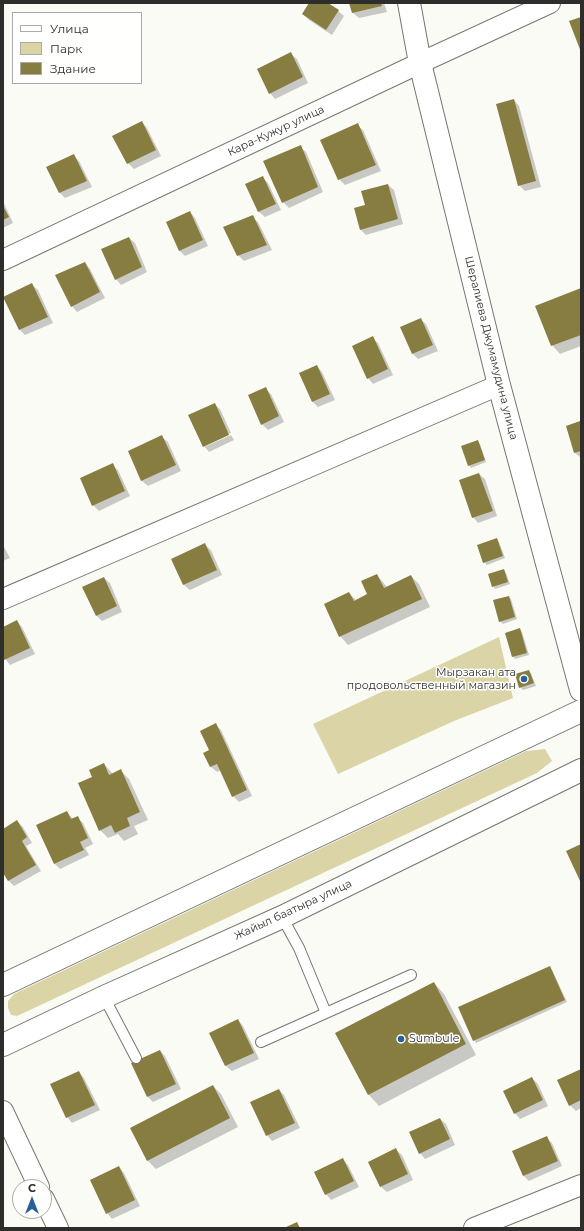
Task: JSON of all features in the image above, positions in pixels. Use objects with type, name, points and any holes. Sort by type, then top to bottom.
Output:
[{"type":"main road","name":"Шералиева Джумамудина улица","points":[[410,3],[420,62],[499,385],[581,690]]},
{"type":"main road","points":[[3,985],[581,711]]},
{"type":"main road","name":"Жайыл баатыра улица","points":[[3,1045],[104,997],[282,917],[581,770]]},
{"type":"street","name":"Кара-Кужур улица","points":[[3,260],[420,62],[550,3]]},
{"type":"street","points":[[3,599],[499,385]]},
{"type":"street","points":[[3,1113],[34,1179]]},
{"type":"street","points":[[474,1228],[581,1185]]},
{"type":"street","points":[[52,1216],[58,1228]]},
{"type":"lane","points":[[282,917],[299,948],[326,1013]]},
{"type":"lane","points":[[260,1042],[411,975]]},
{"type":"lane","points":[[104,997],[136,1058]]},
{"type":"green space","points":[[499,637],[513,698],[454,721],[338,774],[313,724]]},
{"type":"green space","points":[[545,749],[552,761],[537,773],[17,1016],[11,1015],[8,1008],[8,1001],[14,994],[526,751]]},
{"type":"building","points":[[309,3],[328,3],[339,10],[326,30],[302,14]]},
{"type":"building","points":[[349,3],[381,3],[382,6],[352,13]]},
{"type":"building","points":[[581,17],[581,52],[569,21]]},
{"type":"building","points":[[291,52],[303,77],[269,94],[257,69]]},
{"type":"building","points":[[514,99],[536,181],[518,186],[496,104]]},
{"type":"building","points":[[142,121],[156,150],[127,164],[112,136]]},
{"type":"building","points":[[358,123],[376,165],[338,180],[320,140]]},
{"type":"building","points":[[301,145],[318,187],[282,203],[263,161]]},
{"type":"building","points":[[74,154],[87,181],[59,193],[46,167]]},
{"type":"building","points":[[263,176],[276,204],[258,212],[245,184]]},
{"type":"building","points":[[388,184],[398,219],[360,230],[354,208],[365,205],[361,191]]},
{"type":"building","points":[[3,206],[9,217],[3,220]]},
{"type":"building","points":[[190,211],[203,240],[179,251],[166,222]]},
{"type":"building","points":[[253,215],[267,245],[237,256],[223,227]]},
{"type":"building","points":[[129,237],[142,267],[115,280],[101,249]]},
{"type":"building","points":[[85,262],[100,292],[71,307],[55,275]]},
{"type":"building","points":[[32,283],[48,317],[19,330],[3,297]]},
{"type":"building","points":[[581,288],[581,335],[551,346],[535,306]]},
{"type":"building","points":[[421,318],[433,345],[412,354],[400,327]]},
{"type":"building","points":[[373,336],[388,369],[367,379],[352,346]]},
{"type":"building","points":[[317,365],[330,394],[312,402],[299,373]]},
{"type":"building","points":[[266,387],[279,416],[261,425],[248,395]]},
{"type":"building","points":[[215,403],[229,435],[203,447],[188,415]]},
{"type":"building","points":[[580,421],[581,451],[574,453],[566,426]]},
{"type":"building","points":[[162,435],[176,465],[141,481],[128,451]]},
{"type":"building","points":[[478,440],[485,460],[468,466],[461,446]]},
{"type":"building","points":[[113,463],[125,491],[92,506],[80,478]]},
{"type":"building","points":[[479,473],[493,511],[472,518],[459,480]]},
{"type":"building","points":[[497,538],[503,556],[483,563],[477,545]]},
{"type":"building","points":[[205,543],[217,570],[183,585],[171,559]]},
{"type":"building","points":[[504,569],[508,582],[492,587],[488,574]]},
{"type":"building","points":[[377,574],[384,588],[411,575],[422,599],[339,637],[324,604],[349,592],[354,601],[367,594],[361,581]]},
{"type":"building","points":[[104,577],[117,606],[96,616],[82,587]]},
{"type":"building","points":[[509,596],[515,617],[499,622],[493,600]]},
{"type":"building","points":[[17,620],[30,648],[4,660],[3,627]]},
{"type":"building","points":[[520,628],[527,653],[512,657],[505,633]]},
{"type":"building","name":"Мырзакан ата продовольственный магазин","points":[[529,670],[534,683],[519,688],[515,674]]},
{"type":"building","points":[[216,723],[247,790],[232,797],[217,764],[210,767],[203,753],[209,750],[200,731]]},
{"type":"building","points":[[104,763],[109,775],[121,769],[140,812],[127,818],[130,826],[115,833],[111,825],[99,831],[78,783],[92,777],[89,770]]},
{"type":"building","points":[[67,811],[71,819],[78,816],[88,838],[80,842],[84,850],[54,864],[36,825]]},
{"type":"building","points":[[17,820],[27,837],[22,841],[36,865],[8,881],[3,873],[3,829]]},
{"type":"building","points":[[581,844],[581,883],[566,851]]},
{"type":"building","points":[[550,966],[565,1000],[473,1041],[458,1007]]},
{"type":"building","name":"Sumbule","points":[[434,982],[466,1044],[368,1095],[335,1033]]},
{"type":"building","points":[[238,1019],[254,1053],[225,1066],[209,1033]]},
{"type":"building","points":[[160,1050],[176,1084],[147,1097],[131,1063]]},
{"type":"building","points":[[581,1069],[581,1100],[569,1106],[557,1080]]},
{"type":"building","points":[[79,1071],[95,1105],[66,1118],[50,1084]]},
{"type":"building","points":[[532,1077],[543,1100],[514,1114],[503,1091]]},
{"type":"building","points":[[213,1085],[230,1118],[147,1161],[130,1128]]},
{"type":"building","points":[[279,1089],[295,1123],[266,1136],[250,1102]]},
{"type":"building","points":[[440,1118],[450,1139],[419,1154],[409,1132]]},
{"type":"building","points":[[547,1136],[558,1161],[523,1176],[512,1151]]},
{"type":"building","points":[[396,1148],[408,1174],[380,1187],[368,1162]]},
{"type":"building","points":[[343,1158],[354,1181],[325,1195],[314,1172]]},
{"type":"building","points":[[119,1166],[135,1200],[106,1214],[90,1180]]},
{"type":"building","points":[[297,1222],[300,1228],[284,1228]]},
{"type":"place","name":"Мырзакан ата продовольственный магазин","points":[[524,679]]},
{"type":"place","name":"Sumbule","points":[[401,1039]]}]
